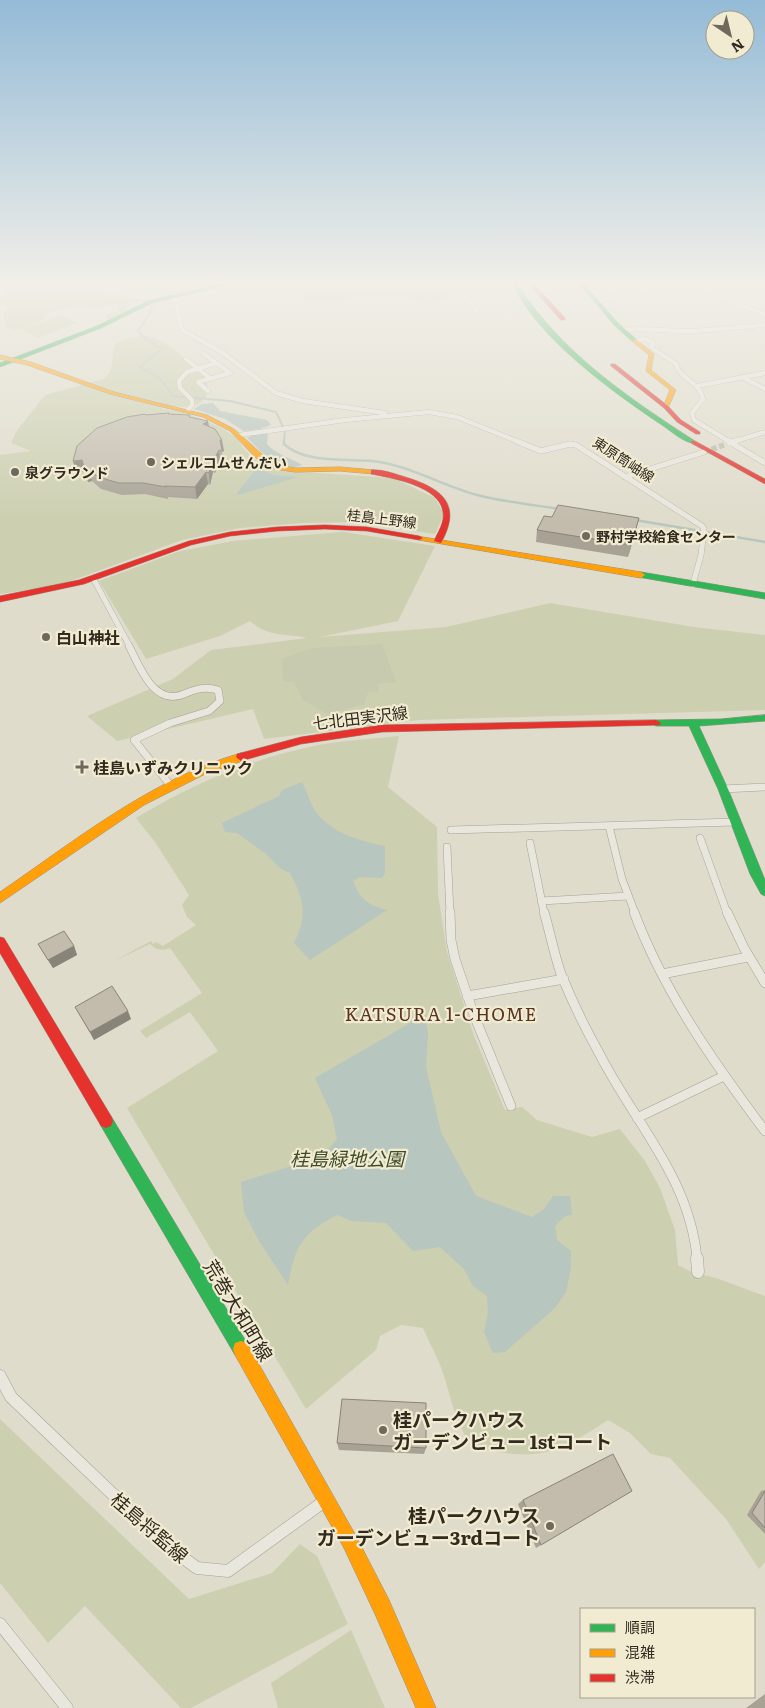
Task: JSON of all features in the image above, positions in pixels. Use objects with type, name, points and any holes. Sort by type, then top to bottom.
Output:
[{"type":"main road","points":[[29,364],[110,393],[191,403],[239,435],[260,459],[277,467],[373,471],[396,477],[430,491],[442,500],[449,513],[438,541]]},
{"type":"main road","points":[[588,364],[632,401],[694,443],[765,482]]},
{"type":"main road","points":[[596,364],[659,413],[765,476]]},
{"type":"main road","points":[[644,364],[642,369],[630,371],[613,365],[680,421],[736,460]]},
{"type":"main road","points":[[650,364],[648,370],[673,390],[666,408]]},
{"type":"main road","name":"桂島上野線","points":[[0,599],[57,589],[190,543],[224,535],[296,529],[348,528],[438,541],[765,596]]},
{"type":"main road","name":"七北田実沢線","points":[[0,898],[140,802],[201,770],[275,745],[364,730],[403,727],[693,722],[765,718]]},
{"type":"main road","points":[[693,722],[723,789],[756,874],[765,891]]},
{"type":"main road","name":"荒巻大和町線","points":[[0,942],[259,1379],[326,1500],[382,1607],[426,1708]]},
{"type":"street","points":[[192,364],[211,379]]},
{"type":"street","points":[[191,403],[181,392],[179,382],[187,372],[213,364]]},
{"type":"street","points":[[208,392],[198,382],[230,373],[217,364]]},
{"type":"street","points":[[237,364],[276,393],[303,401],[392,414]]},
{"type":"street","points":[[676,364],[678,370],[697,386],[702,393],[703,400],[692,413],[692,418],[765,464]]},
{"type":"street","points":[[697,386],[765,373]]},
{"type":"street","points":[[742,377],[765,389]]},
{"type":"street","name":"東原筒岫線","points":[[239,435],[287,427],[424,412],[450,414],[540,451],[570,444],[576,445],[702,526],[704,532],[694,584]]},
{"type":"street","points":[[724,445],[765,432]]},
{"type":"street","points":[[626,477],[704,452]]},
{"type":"street","points":[[93,578],[149,683],[161,694],[170,698],[207,687],[218,690],[220,694],[219,703],[212,710],[172,722],[134,740],[171,786]]},
{"type":"street","points":[[723,789],[765,787]]},
{"type":"street","points":[[451,830],[735,822]]},
{"type":"street","points":[[609,826],[628,896],[662,974],[692,1027],[724,1076],[765,1131]]},
{"type":"street","points":[[700,838],[717,890],[748,957],[765,983]]},
{"type":"street","points":[[530,843],[541,901],[564,979],[599,1054],[672,1173],[684,1200],[695,1236],[698,1272]]},
{"type":"street","points":[[447,847],[451,940],[467,996],[511,1106]]},
{"type":"street","points":[[541,901],[628,896]]},
{"type":"street","points":[[662,974],[748,957]]},
{"type":"street","points":[[467,996],[564,979]]},
{"type":"street","points":[[637,1118],[724,1076]]},
{"type":"street","name":"桂島将監線","points":[[0,1376],[10,1397],[166,1545],[197,1568],[228,1571],[326,1500]]},
{"type":"street","points":[[0,1625],[67,1708]]},
{"type":"green space","points":[[112,364],[191,364],[204,375],[209,391],[205,398],[194,406],[159,408],[189,414],[208,421],[235,437],[255,459],[274,470],[393,478],[435,498],[444,514],[435,534],[357,522],[302,523],[240,528],[182,540],[60,585],[0,594],[0,455],[31,451],[11,443],[16,432],[45,395],[104,379]]},
{"type":"green space","points":[[343,532],[435,546],[398,621],[320,637],[446,627],[550,603],[694,627],[765,635],[765,710],[419,720],[264,739],[253,709],[117,741],[87,716],[173,679],[211,650],[307,638],[271,633],[250,621],[220,636],[146,659],[99,581],[180,551],[233,541]]},
{"type":"green space","points":[[382,644],[396,682],[377,684],[379,691],[368,692],[364,704],[327,714],[303,700],[294,682],[283,681],[282,659],[312,648]]},
{"type":"green space","name":"桂島緑地公園","points":[[399,736],[388,787],[437,827],[438,894],[447,952],[474,1036],[505,1110],[522,1107],[537,1120],[592,1137],[620,1129],[645,1161],[660,1188],[675,1230],[678,1265],[692,1272],[719,1279],[765,1296],[765,1562],[759,1569],[726,1519],[670,1458],[651,1454],[630,1433],[608,1420],[580,1438],[544,1453],[516,1454],[498,1452],[473,1444],[467,1438],[459,1423],[442,1370],[423,1328],[401,1325],[380,1336],[376,1350],[306,1409],[127,1108],[218,1051],[190,1012],[146,1038],[140,1031],[202,993],[170,948],[154,948],[150,944],[114,961],[151,941],[153,944],[156,942],[163,946],[196,925],[187,917],[182,905],[189,895],[155,842],[136,818],[179,794],[248,764],[295,750],[329,743]]},
{"type":"green space","points":[[0,1419],[189,1599],[272,1573],[300,1544],[317,1556],[348,1624],[191,1708],[181,1708],[85,1606],[48,1643],[0,1583]]},
{"type":"green space","points":[[351,1630],[385,1708],[278,1708],[271,1683]]},
{"type":"shaded area","points":[[213,403],[220,411],[267,420],[271,425],[260,429],[244,431],[225,419],[194,409],[202,404]]},
{"type":"shaded area","points":[[261,433],[268,434],[267,444],[270,447],[302,465],[286,467],[264,455],[247,437]]},
{"type":"shaded area","points":[[253,467],[274,475],[298,477],[238,495],[237,493],[253,473]]},
{"type":"shaded area","points":[[302,782],[313,807],[326,823],[354,838],[385,846],[385,873],[382,878],[360,877],[353,881],[358,892],[370,904],[387,910],[310,960],[294,943],[303,916],[301,899],[290,873],[281,869],[266,854],[237,833],[225,832],[222,823],[279,796],[282,790]]},
{"type":"shaded area","points":[[424,1015],[428,1033],[426,1067],[441,1132],[476,1196],[532,1217],[544,1209],[553,1196],[570,1196],[572,1214],[564,1217],[555,1226],[557,1240],[571,1251],[571,1268],[566,1292],[555,1308],[505,1352],[493,1353],[484,1332],[488,1312],[487,1296],[473,1286],[464,1269],[440,1247],[413,1251],[386,1223],[352,1221],[337,1215],[315,1228],[302,1242],[294,1260],[288,1285],[259,1241],[244,1212],[241,1182],[323,1156],[337,1139],[332,1115],[315,1078]]},
{"type":"building","name":"シェルコムせんだい","points":[[169,413],[190,415],[189,417],[208,421],[203,424],[215,429],[222,440],[220,440],[222,451],[219,450],[212,461],[209,473],[206,472],[195,487],[166,487],[143,483],[119,483],[98,477],[89,469],[85,470],[82,460],[73,461],[77,446],[97,428],[127,417]]},
{"type":"building","points":[[558,505],[639,518],[631,545],[537,530],[544,516],[552,517]]},
{"type":"building","points":[[64,931],[74,946],[48,960],[38,944]]},
{"type":"building","points":[[112,986],[128,1011],[90,1032],[75,1007]]},
{"type":"building","name":"桂パークハウス ガーデンビュー 1stコート","points":[[342,1399],[426,1403],[426,1448],[337,1443]]},
{"type":"building","name":"桂パークハウス ガーデンビュー3rdコート","points":[[613,1454],[632,1491],[541,1545],[523,1500]]},
{"type":"building","points":[[765,1491],[765,1528],[752,1513]]},
{"type":"waterway","points":[[144,364],[140,367],[161,379],[173,396],[230,401],[276,412],[285,431],[284,442]]},
{"type":"waterway","points":[[284,442],[292,450],[314,457],[386,463],[481,496],[560,509]]},
{"type":"waterway","points":[[635,520],[765,542]]},
{"type":"tunnel","points":[[704,452],[724,445]]},
{"type":"traffic: fast","points":[[585,364],[645,411],[693,442]]},
{"type":"traffic: fast","points":[[641,575],[765,596]]},
{"type":"traffic: fast","points":[[656,723],[721,722],[765,718]]},
{"type":"traffic: fast","points":[[693,723],[723,789],[756,874],[765,891]]},
{"type":"traffic: fast","points":[[106,1121],[241,1349]]},
{"type":"traffic: slow","points":[[31,364],[112,393],[205,416],[232,430],[261,458],[277,467],[295,470],[340,469],[374,472]]},
{"type":"traffic: slow","points":[[650,364],[648,370],[673,390],[666,407]]},
{"type":"traffic: slow","points":[[419,538],[641,575]]},
{"type":"traffic: slow","points":[[0,898],[140,802],[201,771],[241,757]]},
{"type":"traffic: slow","points":[[241,1349],[350,1542],[382,1607],[426,1708]]},
{"type":"traffic: jam","points":[[613,365],[666,407],[679,421],[698,433]]},
{"type":"traffic: jam","points":[[693,442],[765,482]]},
{"type":"traffic: jam","points":[[374,472],[405,479],[437,495],[444,503],[447,511],[447,519],[438,541]]},
{"type":"traffic: jam","points":[[0,599],[81,582],[189,543],[230,534],[277,529],[325,527],[367,529],[419,538]]},
{"type":"traffic: jam","points":[[241,757],[281,745],[321,737],[403,727],[656,723]]},
{"type":"traffic: jam","points":[[0,942],[106,1121]]},
{"type":"place","name":"シェルコムせんだい","points":[[151,462]]},
{"type":"place","name":"泉グラウンド","points":[[15,472]]},
{"type":"place","name":"野村学校給食センター","points":[[586,536]]},
{"type":"place","name":"白山神社","points":[[46,637]]},
{"type":"place","name":"桂島いずみクリニック","points":[[82,767]]},
{"type":"place","name":"桂パークハウス ガーデンビュー 1stコート","points":[[383,1430]]},
{"type":"place","name":"桂パークハウス ガーデンビュー3rdコート","points":[[550,1526]]},
{"type":"district","name":"KATSURA 1-CHOME","points":[[441,1013]]}]
